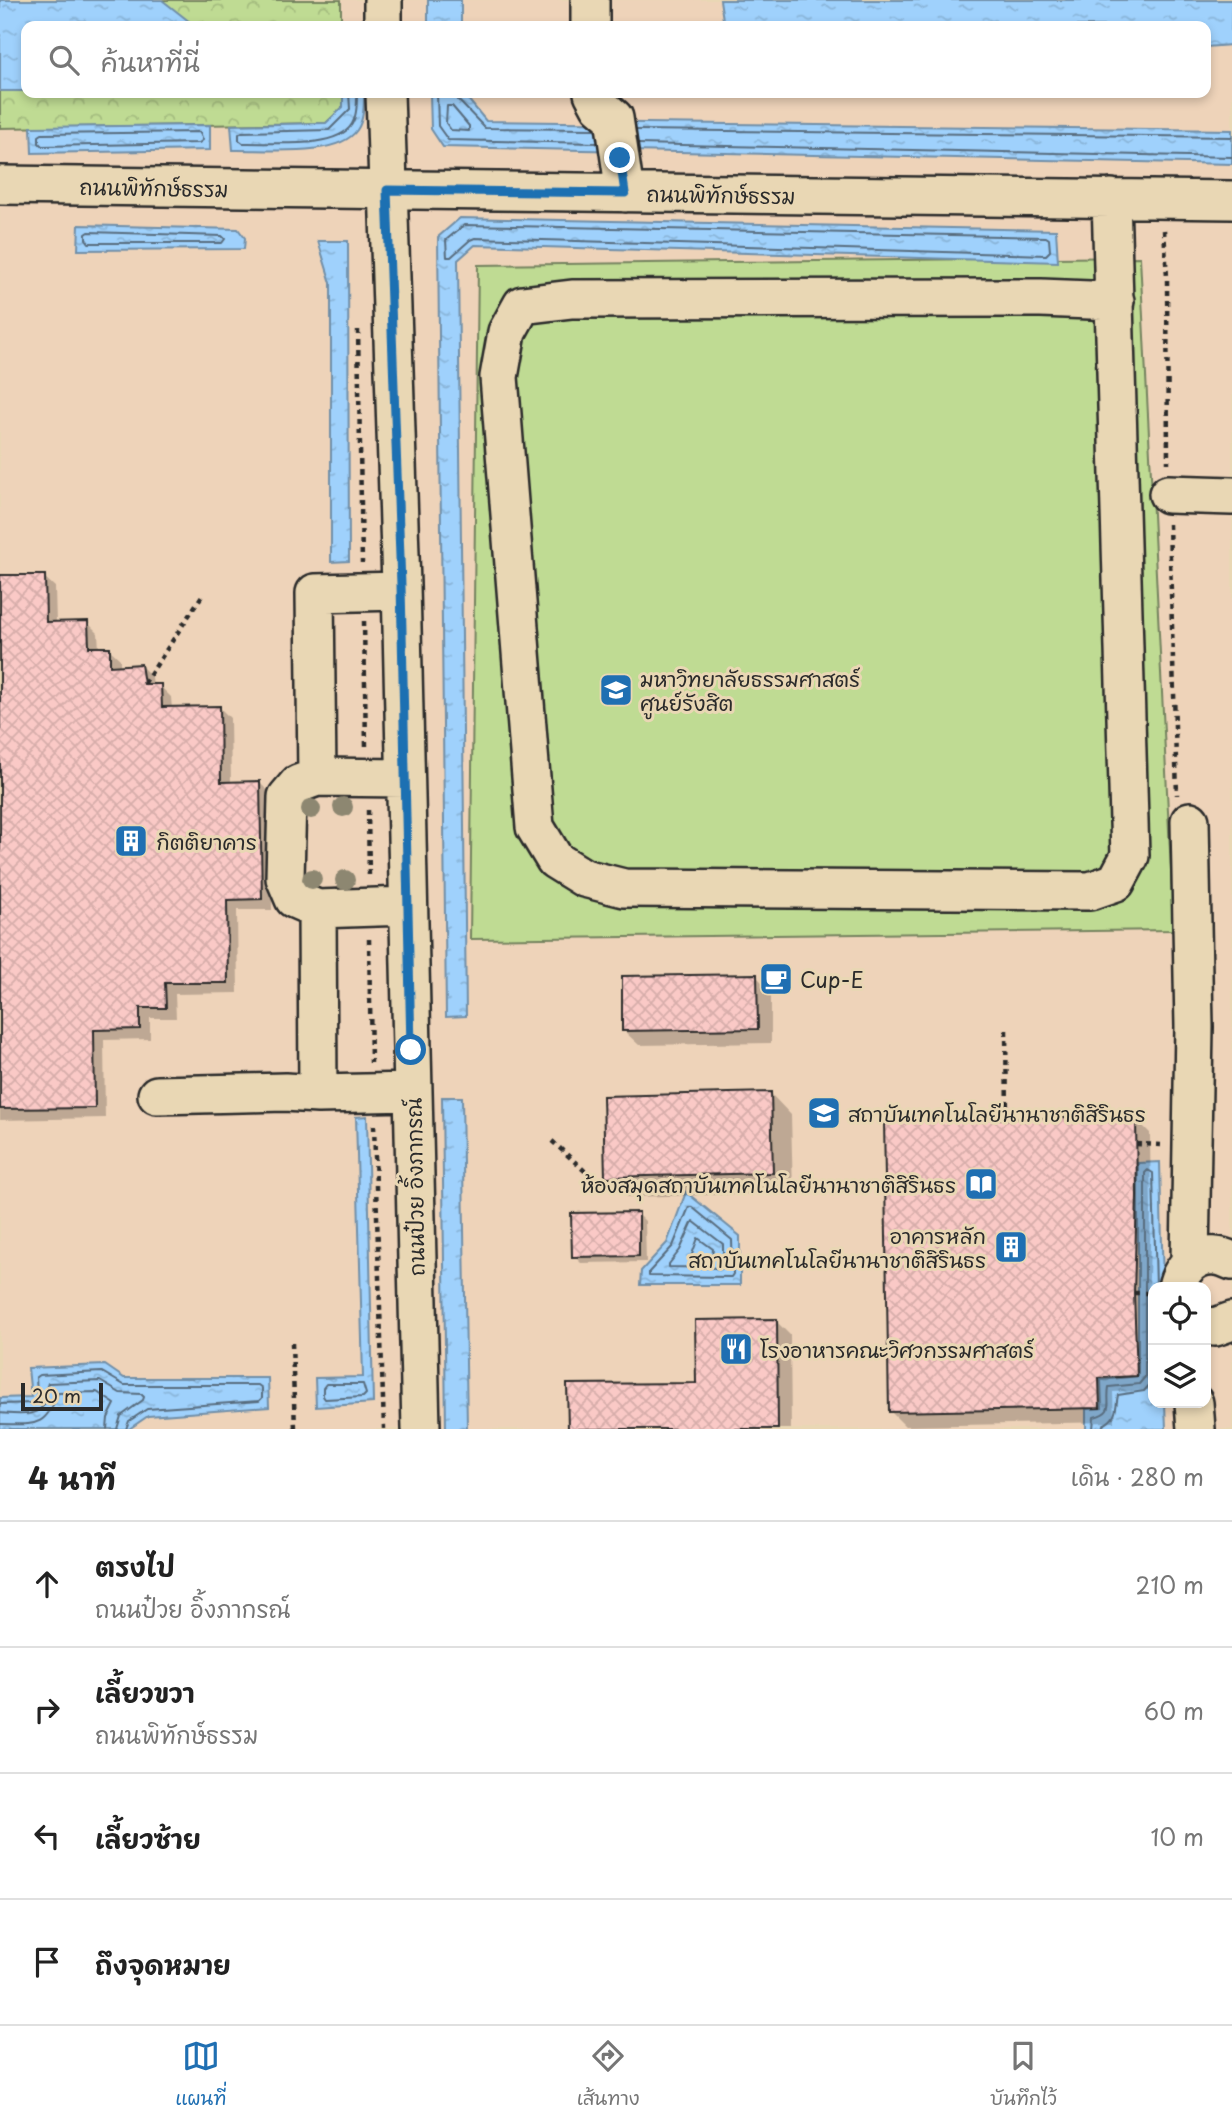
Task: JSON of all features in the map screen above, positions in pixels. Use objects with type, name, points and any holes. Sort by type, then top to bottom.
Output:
[{"type":"street","points":[[383,0],[383,21]]},
{"type":"street","points":[[590,0],[590,21]]},
{"type":"street","name":"ถนนป๋วย อิ้งภากรณ์","points":[[385,98],[401,592],[421,1429]]},
{"type":"street","points":[[604,106],[620,158],[625,193]]},
{"type":"street","name":"ถนนพิทักษ์ธรรม","points":[[0,185],[1232,200]]},
{"type":"street","points":[[1111,198],[1115,301],[1130,856],[1116,882],[1090,891],[624,888],[584,878],[555,860],[535,827],[499,377],[507,332],[522,305],[572,299],[1041,298],[1115,301]]},
{"type":"street","points":[[1168,494],[1232,496]]},
{"type":"street","points":[[317,777],[315,593],[401,592]]},
{"type":"street","points":[[405,778],[317,777],[298,784],[287,797],[285,878],[294,899],[317,909],[407,906]]},
{"type":"street","points":[[1183,1274],[1194,1027],[1190,821]]},
{"type":"street","points":[[317,909],[318,1094]]},
{"type":"street","points":[[157,1095],[412,1092]]},
{"type":"street","points":[[1183,1274],[1205,1255],[1221,1255],[1232,1261]]},
{"type":"street","points":[[1211,1327],[1232,1321]]},
{"type":"street","points":[[1194,1408],[1196,1429]]},
{"type":"path","points":[[358,328],[373,1093],[384,1429]]},
{"type":"path","points":[[144,684],[203,594]]},
{"type":"path","points":[[1006,1030],[1007,1118]]},
{"type":"path","points":[[552,1141],[600,1185],[690,1184]]},
{"type":"path","points":[[292,1343],[295,1429]]},
{"type":"shaded area","name":"มหาวิทยาลัยธรรมศาสตร์ ศูนย์รังสิต","points":[[0,0],[1232,0],[1232,1429],[0,1429]]},
{"type":"green space","points":[[0,0],[341,0],[341,21],[21,21],[21,98],[343,98],[343,107],[326,123],[0,128]]},
{"type":"green space","points":[[1140,257],[1174,930],[470,939],[478,265]]},
{"type":"water","points":[[0,0],[162,0],[189,21],[21,21],[21,91],[0,91]]},
{"type":"water","points":[[428,0],[461,0],[461,21],[428,21]]},
{"type":"water","points":[[720,0],[1232,0],[1231,45],[1211,47],[1211,21],[723,21]]},
{"type":"water","points":[[343,98],[364,98],[361,122],[357,130],[334,145],[281,151],[233,150],[231,125],[326,123],[343,107]]},
{"type":"water","points":[[430,98],[467,98],[486,121],[1232,130],[1232,164],[443,147],[431,129]]},
{"type":"water","points":[[210,125],[210,150],[32,153],[31,127]]},
{"type":"water","points":[[460,218],[1056,230],[1058,262],[475,245],[458,260],[466,1016],[446,1017],[438,237]]},
{"type":"water","points":[[79,225],[238,229],[245,238],[244,249],[78,250]]},
{"type":"water","points":[[318,241],[348,241],[349,561],[331,562],[331,283]]},
{"type":"water","points":[[442,1097],[462,1097],[467,1429],[446,1429]]},
{"type":"water","points":[[367,1116],[373,1403],[316,1407],[315,1378],[363,1377],[356,1117]]},
{"type":"water","points":[[1160,1162],[1163,1282],[1148,1282],[1148,1408],[1165,1408],[1166,1429],[1086,1429],[1086,1409],[1102,1408],[1101,1380],[1138,1376],[1138,1163]]},
{"type":"water","points":[[686,1192],[740,1236],[740,1285],[640,1285],[641,1271],[667,1243]]},
{"type":"water","points":[[105,1365],[124,1378],[268,1378],[269,1407],[148,1416],[129,1429],[0,1429],[0,1398],[31,1397],[28,1368]]},
{"type":"building","name":"กิตติยาคาร","points":[[0,575],[45,575],[46,622],[88,621],[89,647],[110,647],[110,666],[141,664],[144,684],[161,684],[162,707],[220,706],[221,782],[260,781],[262,899],[227,900],[228,983],[165,983],[166,1008],[140,1008],[140,1029],[94,1030],[95,1108],[0,1109]]},
{"type":"building","points":[[757,974],[758,1029],[622,1031],[622,976]]},
{"type":"building","points":[[771,1092],[773,1173],[605,1177],[603,1096]]},
{"type":"building","name":"อาคารหลัก สถาบันเทคโนโลยีนานาชาติสิรินธร","points":[[1136,1117],[1134,1293],[1137,1376],[1099,1378],[1100,1408],[889,1412],[884,1120]]},
{"type":"building","points":[[639,1212],[639,1256],[572,1257],[571,1213]]},
{"type":"building","name":"โรงอาหารคณะวิศวกรรมศาสตร์","points":[[777,1319],[778,1429],[568,1429],[567,1384],[696,1383],[695,1320]]},
{"type":"place","name":"มหาวิทยาลัยธรรมศาสตร์ ศูนย์รังสิต","points":[[616,690]]},
{"type":"place","name":"กิตติยาคาร","points":[[131,841]]},
{"type":"place","name":"Cup-E","points":[[776,979]]},
{"type":"place","name":"สถาบันเทคโนโลยีนานาชาติสิรินธร","points":[[824,1113]]},
{"type":"place","name":"ห้องสมุดสถาบันเทคโนโลยีนานาชาติสิรินธร","points":[[981,1184]]},
{"type":"place","name":"อาคารหลัก สถาบันเทคโนโลยีนานาชาติสิรินธร","points":[[1011,1247]]},
{"type":"place","name":"โรงอาหารคณะวิศวกรรมศาสตร์","points":[[736,1349]]},
{"type":"route","points":[[411,1050],[401,585],[387,190],[625,193],[620,158]]}]
